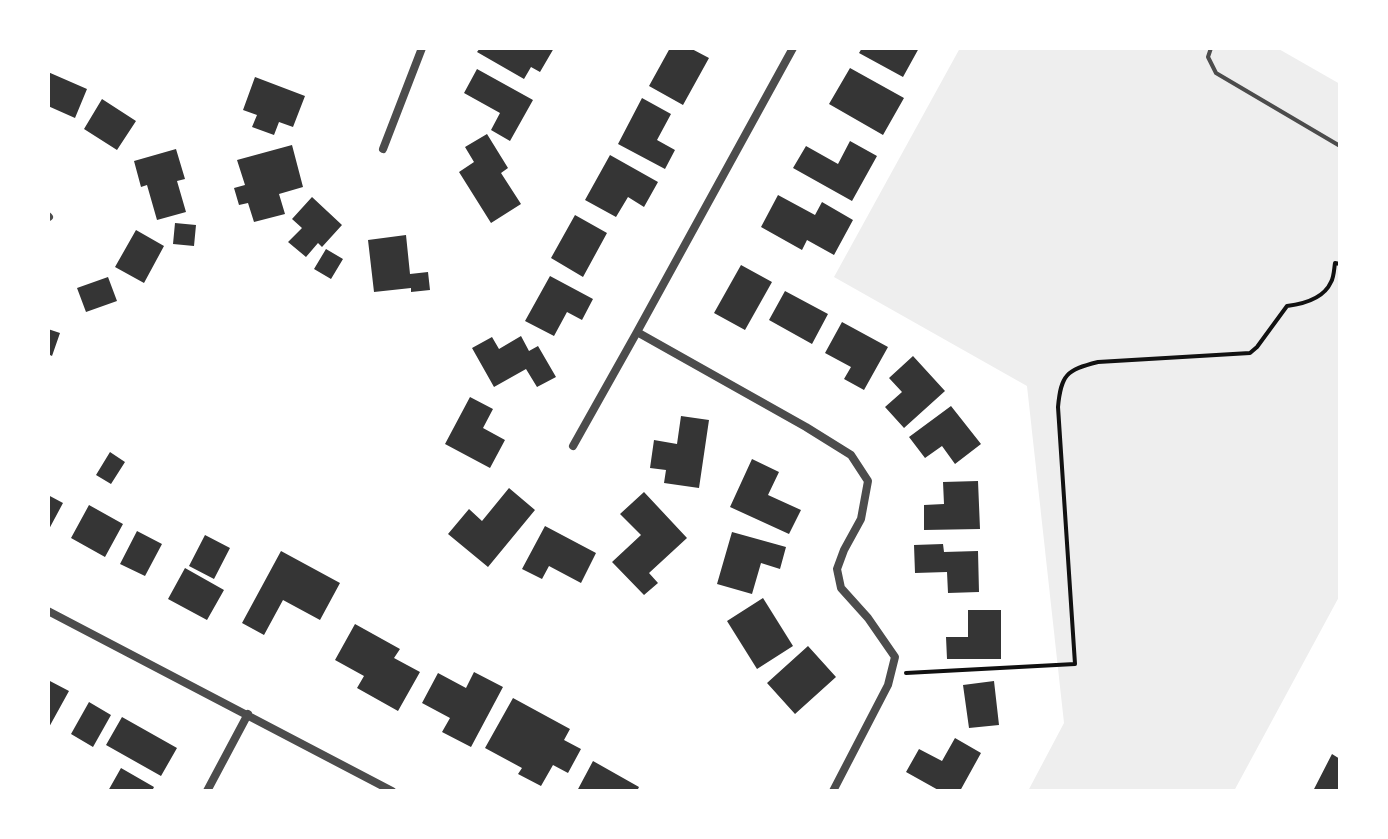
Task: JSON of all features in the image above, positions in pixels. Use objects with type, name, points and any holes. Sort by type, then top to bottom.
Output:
[{"type":"street","points":[[383,149],[422,48]]},
{"type":"street","points":[[573,446],[793,48]]},
{"type":"street","points":[[637,332],[851,455],[868,481],[861,519],[837,569],[841,588],[868,618],[895,657],[888,685],[833,791]]},
{"type":"street","points":[[48,611],[392,791]]},
{"type":"street","points":[[207,791],[248,714]]},
{"type":"lane","points":[[1211,48],[1208,57],[1216,73],[1340,146]]},
{"type":"path","points":[[891,673],[1075,664],[1058,407],[1060,384],[1074,368],[1098,362],[1250,353],[1287,306],[1322,295],[1332,282],[1335,263],[1340,264]]},
{"type":"shaded area","points":[[960,48],[1277,48],[1340,84],[1340,595],[1234,791],[1028,791],[1064,723],[1027,386],[834,277]]},
{"type":"building","points":[[480,48],[554,48],[540,72],[531,67],[524,79],[477,52]]},
{"type":"building","points":[[670,48],[690,48],[709,58],[683,105],[649,86]]},
{"type":"building","points":[[862,48],[919,48],[903,77],[859,53]]},
{"type":"building","points":[[850,68],[904,98],[883,135],[829,104]]},
{"type":"building","points":[[477,69],[533,100],[510,141],[491,130],[500,113],[464,93]]},
{"type":"building","points":[[48,72],[87,89],[75,118],[48,106]]},
{"type":"building","points":[[255,77],[305,96],[293,127],[279,122],[274,135],[252,127],[257,115],[243,110]]},
{"type":"building","points":[[642,98],[671,114],[657,140],[675,150],[665,169],[618,144]]},
{"type":"building","points":[[102,99],[136,121],[117,150],[84,129]]},
{"type":"building","points":[[487,134],[508,168],[501,173],[521,204],[491,223],[459,172],[474,162],[465,147]]},
{"type":"building","points":[[850,141],[877,156],[852,201],[793,168],[806,146],[838,164]]},
{"type":"building","points":[[292,145],[303,187],[279,194],[285,214],[254,222],[248,203],[239,205],[234,188],[245,185],[237,160]]},
{"type":"building","points":[[176,149],[185,179],[177,181],[186,212],[157,220],[147,185],[141,187],[134,161]]},
{"type":"building","points":[[610,155],[658,182],[644,207],[628,197],[616,217],[585,200]]},
{"type":"building","points":[[778,195],[815,215],[822,202],[853,220],[834,255],[807,240],[802,250],[761,227]]},
{"type":"building","points":[[312,197],[342,225],[322,247],[318,243],[306,257],[288,242],[302,228],[292,219]]},
{"type":"building","points":[[575,215],[607,233],[583,277],[551,258]]},
{"type":"building","points":[[175,223],[196,225],[194,246],[173,244]]},
{"type":"building","points":[[136,230],[164,246],[144,283],[115,267]]},
{"type":"building","points":[[406,235],[410,274],[428,272],[430,290],[411,292],[411,288],[374,292],[368,240]]},
{"type":"building","points":[[326,249],[343,259],[331,279],[314,269]]},
{"type":"building","points":[[741,265],[772,282],[745,330],[714,313]]},
{"type":"building","points":[[550,276],[593,299],[582,320],[567,312],[554,336],[525,321]]},
{"type":"building","points":[[108,277],[117,301],[86,312],[77,288]]},
{"type":"building","points":[[785,291],[828,314],[812,344],[769,320]]},
{"type":"building","points":[[842,322],[888,347],[864,390],[844,379],[851,367],[825,353]]},
{"type":"building","points":[[48,329],[60,333],[52,356],[48,354]]},
{"type":"building","points":[[521,336],[529,351],[538,346],[556,377],[537,387],[526,369],[494,387],[472,348],[492,337],[499,349]]},
{"type":"building","points":[[913,356],[945,391],[904,428],[885,407],[902,392],[889,378]]},
{"type":"building","points":[[470,397],[493,409],[483,428],[505,440],[490,468],[445,444]]},
{"type":"building","points":[[951,406],[981,444],[955,464],[942,446],[925,458],[909,437]]},
{"type":"building","points":[[681,416],[709,420],[699,488],[664,483],[666,470],[650,468],[654,440],[677,444]]},
{"type":"building","points":[[110,452],[125,462],[111,484],[96,475]]},
{"type":"building","points":[[752,459],[779,472],[768,495],[801,510],[789,534],[730,507]]},
{"type":"building","points":[[978,481],[980,529],[924,530],[924,505],[944,504],[943,482]]},
{"type":"building","points":[[509,488],[535,510],[488,567],[448,534],[469,509],[482,521]]},
{"type":"building","points":[[644,492],[687,538],[649,573],[658,583],[644,595],[612,562],[641,535],[620,514]]},
{"type":"building","points":[[48,495],[63,503],[48,531]]},
{"type":"building","points":[[89,505],[123,524],[105,557],[71,538]]},
{"type":"building","points":[[545,526],[596,553],[581,583],[549,566],[542,579],[522,569]]},
{"type":"building","points":[[137,531],[162,544],[145,576],[120,564]]},
{"type":"building","points":[[732,532],[786,547],[780,569],[761,563],[752,594],[717,584]]},
{"type":"building","points":[[205,535],[230,548],[214,579],[189,566]]},
{"type":"building","points":[[943,544],[944,552],[978,551],[979,592],[948,593],[947,572],[915,573],[914,545]]},
{"type":"building","points":[[281,551],[340,583],[320,620],[283,600],[264,635],[242,623]]},
{"type":"building","points":[[185,568],[224,590],[207,620],[168,599]]},
{"type":"building","points":[[763,598],[793,646],[757,669],[727,621]]},
{"type":"building","points":[[968,610],[1001,610],[1001,659],[947,659],[946,637],[968,637]]},
{"type":"building","points":[[355,624],[400,649],[394,658],[420,672],[398,711],[357,688],[364,676],[335,660]]},
{"type":"building","points":[[808,646],[836,677],[795,714],[767,683]]},
{"type":"building","points":[[474,672],[503,687],[471,747],[442,732],[450,718],[422,703],[438,673],[466,688]]},
{"type":"building","points":[[48,680],[69,691],[48,729]]},
{"type":"building","points":[[994,681],[999,725],[969,728],[963,685]]},
{"type":"building","points":[[513,698],[570,729],[564,740],[581,749],[568,773],[553,765],[541,786],[518,774],[522,768],[485,748]]},
{"type":"building","points":[[89,702],[111,715],[93,747],[71,734]]},
{"type":"building","points":[[122,717],[177,748],[161,776],[106,745]]},
{"type":"building","points":[[955,738],[981,753],[960,791],[940,791],[906,772],[919,749],[942,761]]},
{"type":"building","points":[[1332,754],[1340,759],[1340,791],[1313,791]]},
{"type":"building","points":[[593,761],[639,787],[637,791],[577,791]]},
{"type":"building","points":[[121,768],[154,787],[152,791],[108,791]]}]
